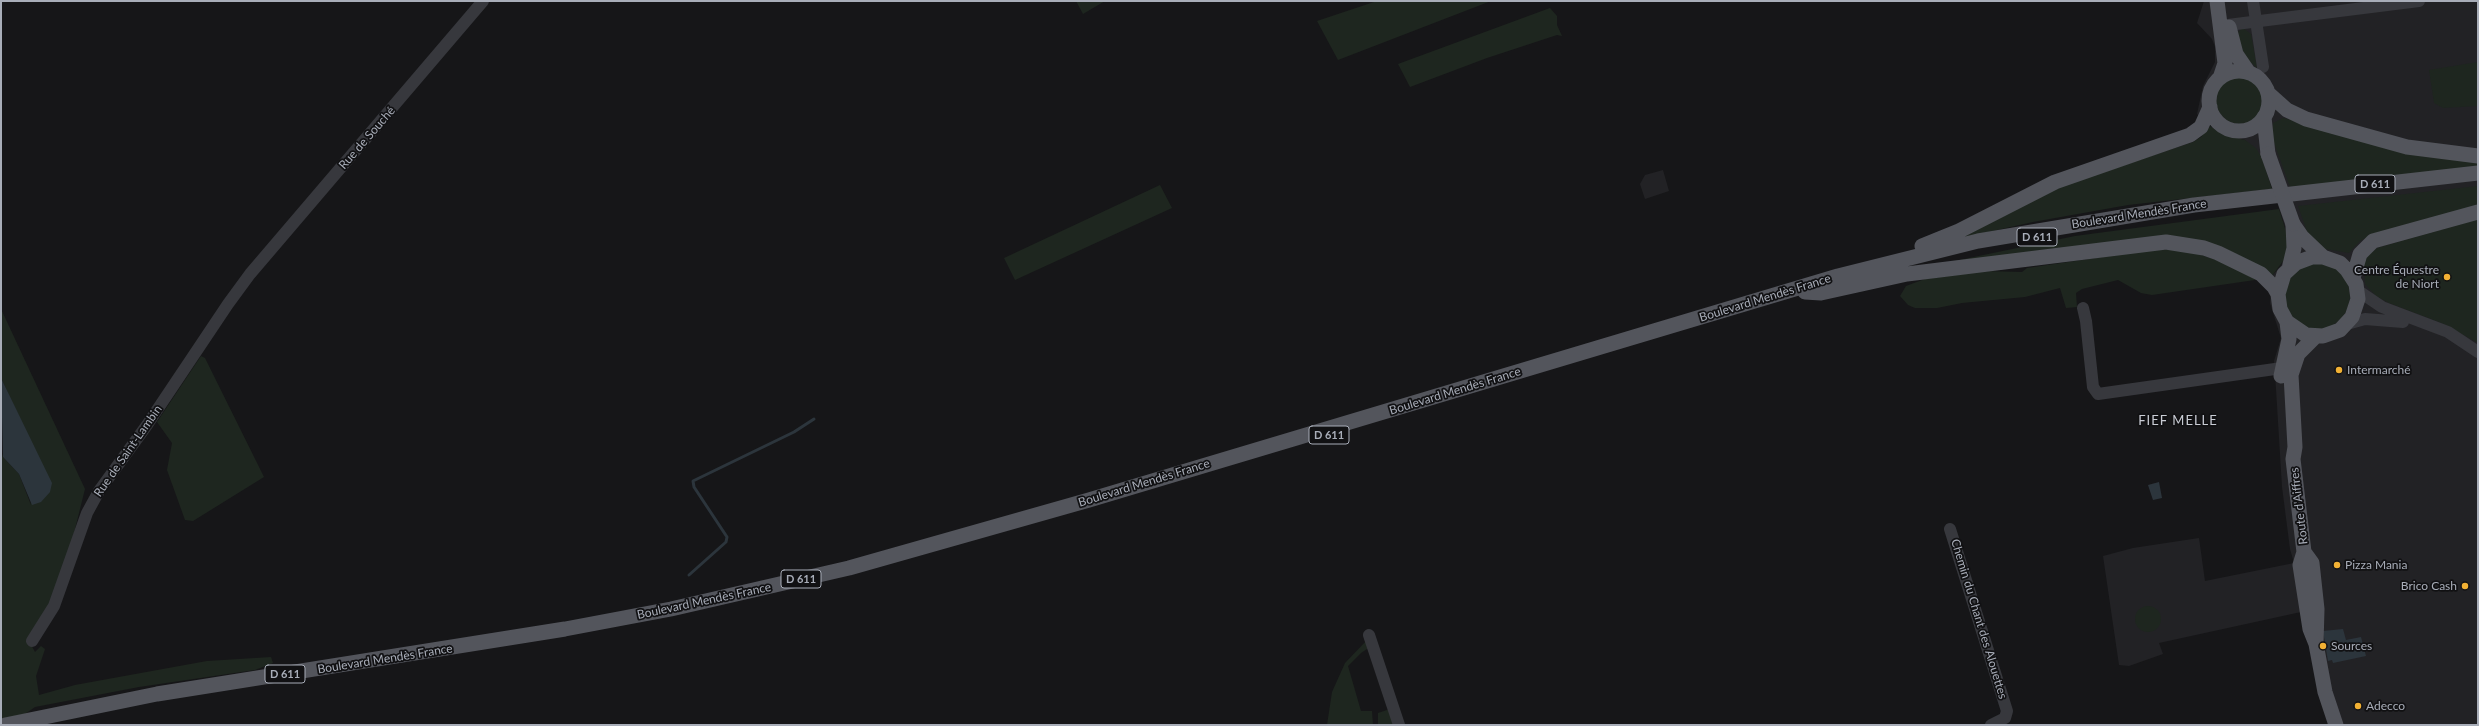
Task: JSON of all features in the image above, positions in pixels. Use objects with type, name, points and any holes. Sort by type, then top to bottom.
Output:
[{"type":"main road","points":[[2217,1],[2224,26],[2236,54],[2256,70],[2259,79],[2268,93],[2287,110],[2306,119],[2406,147],[2478,156]]},
{"type":"main road","points":[[1838,276],[1841,270],[1905,253],[1941,239],[2055,182],[2190,135],[2201,126],[2210,107],[2211,91],[2220,78],[2225,63],[2224,26],[2226,1]]},
{"type":"main road","points":[[2220,78],[2231,72],[2256,70]]},
{"type":"main road","points":[[2242,131],[2255,126],[2264,117],[2269,105],[2268,93]]},
{"type":"main road","points":[[2210,107],[2221,125],[2242,131],[2256,140],[2268,154]]},
{"type":"main road","points":[[2264,117],[2268,154],[2293,224],[2305,240],[2323,257],[2340,263],[2355,284]]},
{"type":"main road","name":"D 611","points":[[2273,200],[2478,173]]},
{"type":"main road","name":"D 611","points":[[2273,200],[2478,178]]},
{"type":"main road","name":"Boulevard Mendès France","points":[[5,725],[157,694],[565,629],[671,609],[849,568],[1089,500],[1838,276],[1909,257],[2017,234],[2194,205],[2273,200]]},
{"type":"main road","name":"Boulevard Mendès France","points":[[32,725],[123,707],[573,635],[672,615],[851,574],[1051,518],[1805,292],[1906,265],[2018,240],[2273,200]]},
{"type":"main road","points":[[2293,224],[2294,248],[2289,269],[2281,281],[2278,294],[2280,309],[2287,322],[2299,332],[2316,337],[2332,334],[2347,324],[2356,308],[2355,284],[2360,254],[2373,241],[2478,212]]},
{"type":"main road","points":[[1805,292],[1821,293],[1907,274],[2166,242],[2204,248],[2232,258],[2271,282],[2278,294]]},
{"type":"main road","points":[[2289,269],[2304,259],[2323,257]]},
{"type":"main road","name":"Route d'Aiffres","points":[[2287,322],[2289,339],[2282,368],[2285,438],[2293,459],[2304,552],[2312,563],[2317,609],[2316,644],[2325,692],[2329,725]]},
{"type":"main road","name":"Route d'Aiffres","points":[[2293,459],[2295,447],[2292,417],[2292,368],[2298,354],[2316,337]]},
{"type":"main road","name":"Route d'Aiffres","points":[[2325,692],[2336,725]]},
{"type":"street","name":"Rue de Souché","points":[[250,274],[483,1]]},
{"type":"street","points":[[2253,1],[2256,21],[2256,70]]},
{"type":"street","points":[[2224,26],[2419,1]]},
{"type":"street","name":"Rue de Saint-Lambin","points":[[32,641],[54,606],[87,513],[99,491],[147,425],[250,274]]},
{"type":"street","points":[[2355,284],[2382,307],[2419,323],[2448,332],[2478,352]]},
{"type":"street","points":[[2082,308],[2086,320],[2093,387],[2098,394],[2282,368]]},
{"type":"street","points":[[2347,324],[2371,319],[2419,323]]},
{"type":"street","name":"Chemin du Chant des Alouettes","points":[[1950,529],[2007,711],[2005,718],[1991,725]]},
{"type":"street","points":[[1369,635],[1399,725]]},
{"type":"shaded area","points":[[1076,1],[1105,1],[1083,14]]},
{"type":"shaded area","points":[[1377,1],[1491,1],[1338,60],[1317,21]]},
{"type":"shaded area","points":[[2204,1],[2478,1],[2478,725],[2341,725],[2301,612],[2159,643],[2163,654],[2129,666],[2119,665],[2103,556],[2133,548],[2199,538],[2205,581],[2294,563],[2290,549],[2282,487],[2274,361],[2281,338],[2270,303],[2272,276],[2282,264],[2285,227],[2263,158],[2245,140],[2222,134],[2197,114],[2203,86],[2215,62],[2215,47],[2212,39],[2197,23]]},
{"type":"shaded area","points":[[1550,8],[1557,16],[1557,25],[1562,36],[1557,35],[1487,58],[1410,87],[1398,64]]},
{"type":"shaded area","points":[[2243,28],[2251,34],[2257,68],[2247,59],[2242,50],[2238,32]]},
{"type":"shaded area","points":[[2478,62],[2478,106],[2443,108],[2434,103],[2429,70]]},
{"type":"shaded area","points":[[2240,76],[2249,78],[2257,83],[2262,91],[2264,100],[2262,109],[2257,117],[2249,122],[2240,124],[2231,122],[2223,117],[2218,109],[2216,100],[2218,91],[2223,83],[2231,78]]},
{"type":"shaded area","points":[[2283,118],[2478,160],[2478,166],[2426,174],[2290,187],[2272,137],[2273,123]]},
{"type":"shaded area","points":[[2210,126],[2222,134],[2245,140],[2256,148],[2262,158],[2272,189],[2128,205],[2033,222],[1948,241],[2056,188],[2193,142],[2201,137]]},
{"type":"shaded area","points":[[1663,170],[1669,191],[1645,199],[1640,184],[1645,175]]},
{"type":"shaded area","points":[[1160,185],[1172,208],[1015,280],[1004,258]]},
{"type":"shaded area","points":[[2478,186],[2478,205],[2371,235],[2360,241],[2349,253],[2325,249],[2309,237],[2298,206]]},
{"type":"shaded area","points":[[2279,209],[2288,238],[2286,257],[2272,276],[2206,245],[1940,264],[2075,236]]},
{"type":"shaded area","points":[[2478,219],[2478,343],[2444,324],[2389,303],[2376,296],[2365,284],[2364,263],[2367,256],[2377,248]]},
{"type":"shaded area","points":[[2158,249],[2190,251],[2219,261],[2251,275],[2255,280],[2152,295],[2141,293],[2118,280],[2082,289],[2076,293],[2077,307],[2066,308],[2060,288],[2025,297],[1962,303],[1937,308],[1915,308],[1908,305],[1900,296],[1906,286],[1925,279],[1983,271],[2022,272],[2027,268]]},
{"type":"shaded area","points":[[2317,263],[2330,266],[2340,273],[2347,283],[2350,296],[2347,309],[2340,319],[2330,326],[2317,329],[2304,326],[2294,319],[2287,309],[2284,296],[2287,283],[2294,273],[2304,266]]},
{"type":"shaded area","points":[[1,309],[85,489],[72,541],[52,602],[29,641],[35,652],[41,646],[45,649],[36,676],[39,695],[75,685],[207,661],[271,657],[273,663],[255,670],[139,687],[35,707],[25,714],[1,719],[1,450],[3,457],[19,474],[31,505],[21,421],[1,378]]},
{"type":"shaded area","points":[[201,356],[205,358],[264,477],[193,521],[185,520],[167,470],[172,443],[157,422]]},
{"type":"shaded area","points":[[1,378],[52,483],[50,492],[41,502],[32,505],[19,474],[3,457]]},
{"type":"shaded area","points":[[2159,482],[2162,498],[2153,500],[2148,485]]},
{"type":"shaded area","points":[[2148,606],[2157,610],[2161,619],[2157,628],[2148,632],[2139,628],[2135,619],[2139,610]]},
{"type":"shaded area","points":[[2343,629],[2346,640],[2361,637],[2366,656],[2333,663],[2332,660],[2328,661],[2323,631]]},
{"type":"shaded area","points":[[1367,640],[1370,647],[1361,653],[1348,666],[1361,711],[1372,711],[1373,725],[1327,725],[1332,692],[1345,663]]},
{"type":"shaded area","points":[[1390,709],[1396,725],[1378,725],[1378,713]]},
{"type":"waterway","points":[[689,575],[726,542],[727,537],[694,487],[693,481],[794,432],[814,419]]},
{"type":"place","name":"Centre Équestre de Niort","points":[[2447,277]]},
{"type":"place","name":"Intermarché","points":[[2339,370]]},
{"type":"place","name":"Pizza Mania","points":[[2337,565]]},
{"type":"place","name":"Brico Cash","points":[[2465,586]]},
{"type":"place","name":"Sources","points":[[2323,646]]},
{"type":"place","name":"Adecco","points":[[2358,706]]},
{"type":"district","name":"FIEF MELLE","points":[[2178,421]]}]
